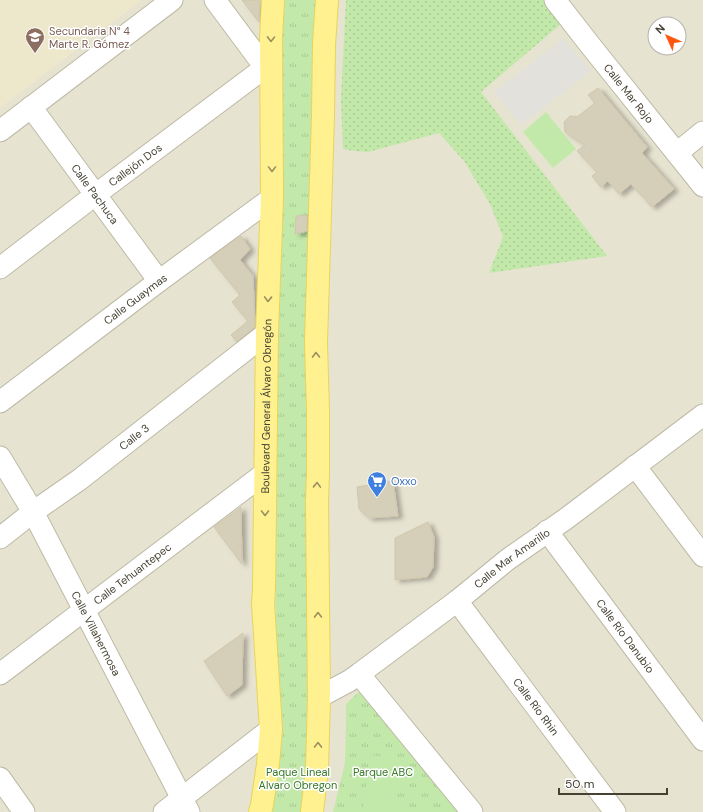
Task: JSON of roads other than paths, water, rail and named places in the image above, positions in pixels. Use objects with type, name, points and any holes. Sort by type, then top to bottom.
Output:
[{"type":"main road","name":"Boulevard General Álvaro Obregón","points":[[260,812],[272,729],[263,603],[267,333],[272,198],[271,39],[273,0]]},
{"type":"main road","points":[[312,812],[317,769],[319,697],[317,502],[318,411],[316,343],[324,46],[327,0]]},
{"type":"street","points":[[0,131],[172,0]]},
{"type":"street","points":[[215,0],[258,58],[271,63]]},
{"type":"street","name":"Calle Mar Rojo","points":[[555,0],[703,186]]},
{"type":"street","name":"Callejón Dos","points":[[0,268],[95,194],[271,63]]},
{"type":"street","name":"Calle Pachuca","points":[[31,107],[159,281]]},
{"type":"street","points":[[677,153],[703,132]]},
{"type":"street","name":"Calle Guaymas","points":[[0,402],[159,281],[272,198]]},
{"type":"street","name":"Calle 3","points":[[0,538],[33,512],[86,475],[267,333]]},
{"type":"street","name":"Calle Mar Amarillo","points":[[319,697],[359,674],[457,601],[507,560],[547,532],[703,415]]},
{"type":"street","name":"Calle Villahermosa","points":[[0,457],[33,512],[185,806]]},
{"type":"street","points":[[635,466],[703,556]]},
{"type":"street","name":"Calle Tehuantepec","points":[[0,674],[265,473]]},
{"type":"street","name":"Calle Río Danubio","points":[[547,532],[703,740]]},
{"type":"street","name":"Calle Río Rhin","points":[[457,601],[615,812]]},
{"type":"street","points":[[359,674],[472,812]]},
{"type":"street","points":[[164,812],[185,806],[272,729]]},
{"type":"street","points":[[0,778],[24,812]]},
{"type":"place","name":"Secundaria N° 4 Marte R. Gómez","points":[[35,54]]},
{"type":"place","name":"Oxxo","points":[[377,498]]},
{"type":"park label","name":"Parque ABC","points":[[383,772]]},
{"type":"park label","name":"Paque Lineal Alvaro Obregon","points":[[298,778]]}]
